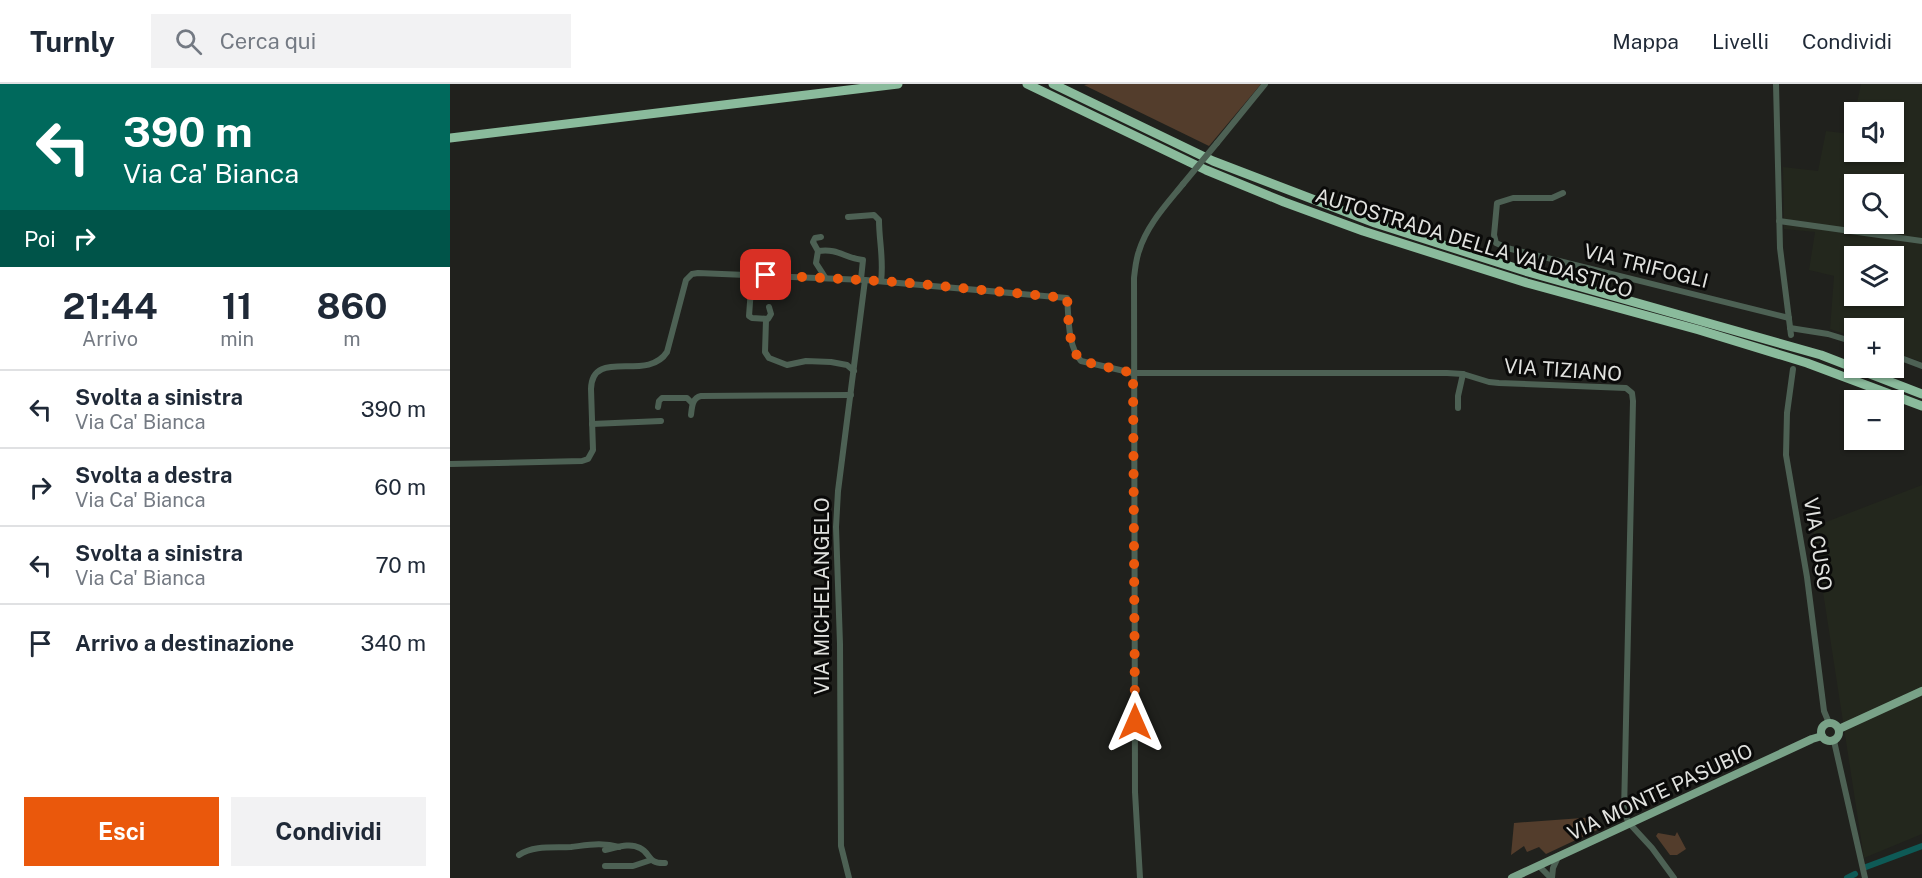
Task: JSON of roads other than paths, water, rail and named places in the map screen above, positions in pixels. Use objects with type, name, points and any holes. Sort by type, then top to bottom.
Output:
[{"type":"highway","points":[[450,138],[898,84]]},
{"type":"highway","name":"AUTOSTRADA DELLA VALDASTICO","points":[[1027,84],[1206,170],[1363,231],[1527,283],[1700,330],[1807,363],[1922,406]]},
{"type":"highway","name":"AUTOSTRADA DELLA VALDASTICO","points":[[1053,84],[1213,160],[1375,223],[1528,272],[1821,355],[1922,394]]},
{"type":"main road","points":[[1839,729],[1922,691]]},
{"type":"main road","points":[[1829,723],[1835,724],[1839,729],[1838,737],[1834,741],[1828,741],[1822,736],[1822,727],[1829,723]]},
{"type":"main road","name":"VIA MONTE PASUBIO","points":[[1512,878],[1822,736]]},
{"type":"street","points":[[1140,878],[1135,792],[1133,373],[1134,278],[1138,252],[1154,220],[1265,84]]},
{"type":"street","points":[[1776,84],[1781,258],[1790,332],[1828,334],[1844,339]]},
{"type":"street","name":"VIA TRIFOGLI","points":[[1563,194],[1552,198],[1514,198],[1497,203],[1494,241],[1507,248],[1788,318]]},
{"type":"street","points":[[450,464],[584,460],[591,455],[591,381],[594,373],[601,368],[650,365],[664,357],[689,276],[698,273],[881,281],[883,256],[877,216],[848,217]]},
{"type":"street","points":[[1779,221],[1922,241]]},
{"type":"street","points":[[821,237],[815,238],[813,242],[818,251],[816,263],[826,278]]},
{"type":"street","points":[[818,251],[837,251],[848,258],[863,260],[863,280]]},
{"type":"street","points":[[752,275],[749,316],[766,320]]},
{"type":"street","name":"VIA MICHELANGELO","points":[[849,878],[842,846],[836,527],[838,491],[863,280]]},
{"type":"street","name":"VIA TIZIANO","points":[[881,281],[1067,298],[1073,346],[1081,361],[1133,373],[1463,374],[1489,382],[1626,388],[1632,393],[1624,813],[1629,823]]},
{"type":"street","points":[[769,307],[771,314],[766,320],[765,352],[768,358],[787,365],[806,361],[831,362],[847,365],[854,371]]},
{"type":"street","points":[[1904,360],[1922,366]]},
{"type":"street","name":"VIA CUSO","points":[[1792,369],[1787,413],[1786,455],[1807,577],[1824,711],[1829,723]]},
{"type":"street","points":[[1458,408],[1457,401],[1463,374]]},
{"type":"street","points":[[691,415],[692,403],[696,398],[704,395],[851,395]]},
{"type":"street","points":[[658,407],[662,398],[687,398],[692,403]]},
{"type":"street","points":[[592,424],[661,421]]},
{"type":"street","points":[[1834,741],[1864,878]]},
{"type":"street","points":[[1629,823],[1652,848],[1674,878]]},
{"type":"street","points":[[519,855],[541,848],[599,843],[619,847],[638,847],[644,850],[651,860],[664,863]]},
{"type":"street","points":[[605,850],[619,847]]},
{"type":"street","points":[[541,848],[549,852]]},
{"type":"street","points":[[1551,878],[1558,857]]},
{"type":"street","points":[[605,866],[639,865],[651,860]]},
{"type":"street","points":[[1539,866],[1551,878]]},
{"type":"waterway","points":[[1866,867],[1922,846]]},
{"type":"waterway","points":[[1847,878],[1855,874]]}]
